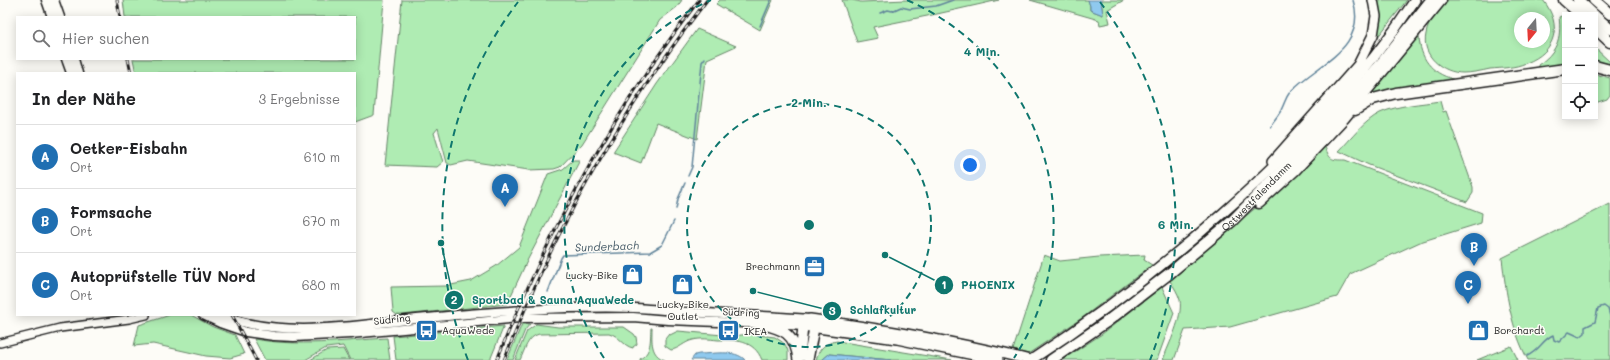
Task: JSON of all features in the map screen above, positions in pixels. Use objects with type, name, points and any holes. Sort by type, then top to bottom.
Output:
[{"type":"highway","name":"Ostwestfalendamm","points":[[1051,360],[1105,323],[1160,281],[1232,221],[1309,138],[1379,66],[1431,0]]},
{"type":"highway","points":[[1344,118],[1441,0]]},
{"type":"highway","points":[[1564,0],[1578,12]]},
{"type":"highway","points":[[1578,0],[1592,12]]},
{"type":"highway","points":[[1594,0],[1610,14]]},
{"type":"highway","points":[[1598,18],[1610,29]]},
{"type":"highway","points":[[1598,31],[1610,42]]},
{"type":"highway","points":[[1598,67],[1610,70]]},
{"type":"highway","points":[[1319,128],[1344,118],[1363,104],[1386,95],[1562,68]]},
{"type":"main road","points":[[46,0],[52,16]]},
{"type":"main road","points":[[54,0],[60,16]]},
{"type":"main road","points":[[1319,128],[1369,46],[1375,26],[1376,16],[1374,0]]},
{"type":"main road","name":"Ostwestfalendamm","points":[[1031,360],[1095,317],[1155,271],[1309,138],[1319,128],[1374,58],[1415,0]]},
{"type":"main road","points":[[66,60],[71,72]]},
{"type":"main road","points":[[74,60],[78,72]]},
{"type":"main road","name":"Südring","points":[[222,316],[249,324],[275,328],[305,329],[345,328],[497,311],[640,308],[767,315],[810,319],[965,344],[1031,360]]},
{"type":"main road","name":"Südring","points":[[205,316],[246,332],[274,336],[300,337],[350,334],[520,318],[633,317],[668,320],[756,323],[803,326],[897,339],[998,360]]},
{"type":"main road","points":[[798,360],[803,326],[810,319],[814,328],[808,360]]},
{"type":"main road","points":[[756,323],[781,330],[789,335],[795,346],[798,360]]},
{"type":"street","points":[[0,343],[60,328],[142,316]]},
{"type":"green space","points":[[123,0],[384,0],[374,115],[356,122],[356,72],[136,72],[133,60],[356,60],[356,16],[125,16]]},
{"type":"green space","points":[[402,0],[682,0],[677,7],[660,20],[582,144],[560,167],[554,169],[529,170],[468,161],[451,165],[447,163],[438,128],[434,133],[443,162],[437,167],[385,165]]},
{"type":"green space","points":[[720,0],[773,0],[760,30],[716,4]]},
{"type":"green space","points":[[842,0],[861,2],[906,0],[999,0],[873,27],[878,38],[857,42]]},
{"type":"green space","points":[[1030,0],[1088,0],[1090,10],[1103,15],[1101,0],[1124,0],[1107,10],[1110,23],[1100,25],[1099,20]]},
{"type":"green space","points":[[1377,0],[1407,0],[1376,38]]},
{"type":"green space","points":[[1445,0],[1543,0],[1549,9],[1553,19],[1553,37],[1550,45],[1550,12],[1514,12],[1514,48],[1547,48],[1544,52],[1522,65],[1470,73],[1455,72],[1448,70],[1435,62],[1427,49],[1425,42],[1427,29]]},
{"type":"green space","points":[[1559,17],[1562,17],[1562,64],[1539,68],[1538,65],[1549,56],[1556,45],[1560,32]]},
{"type":"green space","points":[[697,29],[736,46],[707,59],[697,139],[656,123],[641,163],[613,152],[657,84]]},
{"type":"green space","points":[[1419,36],[1424,58],[1428,64],[1439,73],[1453,80],[1368,96]]},
{"type":"green space","points":[[1598,51],[1610,62],[1610,65],[1598,63]]},
{"type":"green space","points":[[1598,75],[1610,78],[1610,95],[1607,99],[1598,102]]},
{"type":"green space","points":[[1440,101],[1443,112],[1446,111],[1473,187],[1473,193],[1467,202],[1369,165],[1339,151],[1363,125],[1380,113],[1402,106]]},
{"type":"green space","points":[[1325,147],[1328,155],[1334,159],[1345,160],[1482,213],[1481,223],[1420,242],[1350,274],[1337,297],[1230,327],[1185,330],[1174,360],[1163,360],[1178,322],[1180,307],[1179,297],[1170,281],[1227,231],[1300,172]]},
{"type":"green space","points":[[573,160],[580,160],[528,259],[507,304],[402,315],[397,315],[393,312],[391,287],[446,286],[471,281],[496,266],[519,247],[548,174],[563,169]]},
{"type":"green space","points":[[1610,204],[1610,360],[1528,360],[1513,323],[1505,285],[1502,258]]},
{"type":"green space","points":[[1044,255],[1060,261],[1099,257],[1145,255],[1144,260],[1152,265],[1082,318],[1028,354],[1013,350]]},
{"type":"green space","points":[[1162,287],[1174,313],[1157,360],[1062,360],[1102,334]]},
{"type":"green space","points":[[167,316],[193,316],[213,327],[235,335],[244,354],[230,358],[206,356],[153,344],[134,346],[139,325]]},
{"type":"green space","points":[[522,324],[530,324],[525,330],[513,360],[507,360]]},
{"type":"green space","points":[[536,324],[558,327],[624,327],[634,334],[637,344],[633,348],[630,347],[613,334],[609,333],[539,334],[529,341],[520,360],[515,360],[527,331]]},
{"type":"green space","points":[[504,326],[490,360],[396,360],[393,336]]},
{"type":"green space","points":[[651,328],[654,351],[660,358],[665,360],[640,360],[647,353]]},
{"type":"green space","points":[[678,331],[723,335],[724,337],[750,334],[775,337],[785,344],[788,351],[788,360],[762,360],[759,353],[754,348],[744,342],[731,340],[696,339],[671,350],[665,346],[665,339],[669,334],[670,335]]},
{"type":"green space","points":[[387,338],[390,360],[350,360],[343,346],[326,348],[305,360],[265,360],[254,339],[287,343],[304,343]]},
{"type":"green space","points":[[837,341],[952,360],[891,360],[829,354],[822,360],[816,360],[823,347],[829,343]]},
{"type":"green space","points":[[1511,346],[1518,360],[1477,360]]},
{"type":"green space","points":[[343,349],[349,360],[310,360],[327,350]]},
{"type":"water","points":[[1088,0],[1101,0],[1103,15],[1090,10]]},
{"type":"water","points":[[730,353],[736,354],[745,360],[691,360],[695,355]]},
{"type":"water","points":[[829,354],[891,360],[822,360]]},
{"type":"waterway","name":"Sunderbach","points":[[760,26],[771,0]]},
{"type":"waterway","name":"Sunderbach","points":[[880,13],[888,10],[892,11],[901,7],[910,9],[936,6],[953,0]]},
{"type":"waterway","points":[[1270,126],[1280,112],[1290,92],[1337,54],[1347,43],[1353,31],[1356,17],[1353,0]]},
{"type":"waterway","name":"Sunderbach","points":[[688,176],[692,167],[702,62],[705,58]]},
{"type":"waterway","name":"Sunderbach","points":[[676,209],[678,199],[685,183]]},
{"type":"waterway","name":"Sunderbach","points":[[548,292],[563,255],[650,252],[662,245],[674,221]]},
{"type":"waterway","points":[[1527,356],[1553,335],[1554,340],[1559,342],[1569,332],[1580,337],[1585,333],[1585,327],[1595,322],[1598,308],[1604,306],[1608,309],[1610,316]]},
{"type":"railway","points":[[117,0],[120,16]]},
{"type":"railway","points":[[497,360],[538,265],[585,173],[611,128],[639,85],[699,0]]},
{"type":"railway","points":[[504,360],[544,266],[575,204],[627,114],[666,56],[707,0]]},
{"type":"railway","points":[[128,60],[131,72]]},
{"type":"railway","points":[[233,316],[256,360]]},
{"type":"place","name":"Oetker-Eisbahn","points":[[505,207]]},
{"type":"place","name":"Sportbad & Sauna AquaWede","points":[[441,243]]},
{"type":"place","name":"PHOENIX","points":[[885,255]]},
{"type":"place","name":"Brechmann","points":[[815,266]]},
{"type":"place","name":"Formsache","points":[[1474,266]]},
{"type":"place","name":"Lucky-Bike","points":[[633,275]]},
{"type":"place","name":"Lucky-Bike Outlet","points":[[683,284]]},
{"type":"place","name":"Schlafkultur","points":[[753,291]]},
{"type":"place","name":"Autoprüfstelle TÜV Nord","points":[[1468,304]]},
{"type":"place","name":"AquaWede","points":[[427,330]]},
{"type":"place","name":"Borchardt","points":[[1479,330]]},
{"type":"place","name":"IKEA","points":[[728,331]]}]
